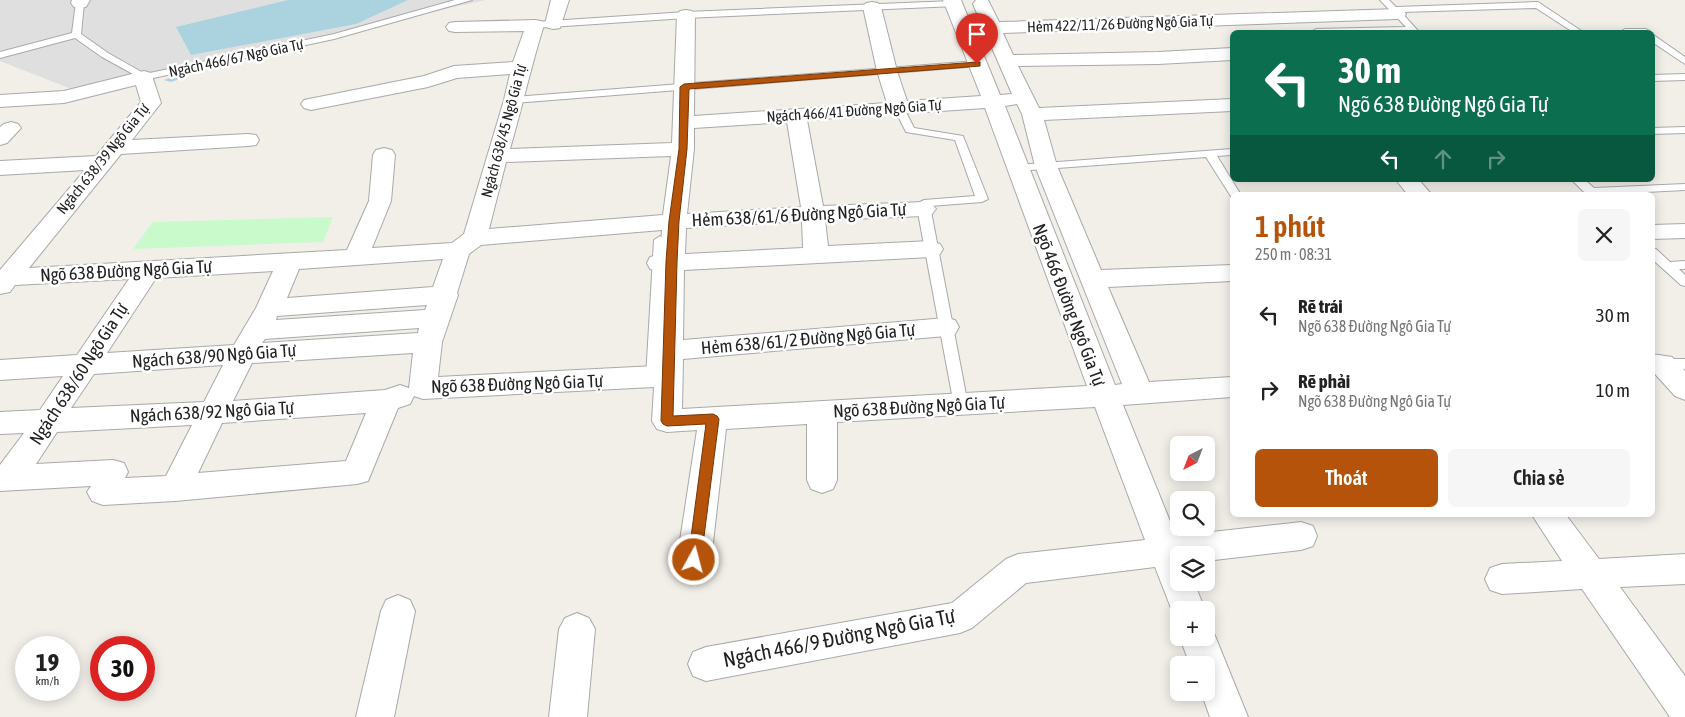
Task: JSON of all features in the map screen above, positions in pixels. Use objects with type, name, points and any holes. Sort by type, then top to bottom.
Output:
[{"type":"street","name":"Ngách 638/45 Ngô Gia Tự","points":[[466,244],[497,156],[514,100],[521,67],[544,24],[560,0]]},
{"type":"street","points":[[1249,0],[1274,26]]},
{"type":"street","name":"Ngõ 466 Đường Ngô Gia Tự","points":[[953,2],[993,101],[1017,168],[1184,601]]},
{"type":"street","points":[[982,4],[1006,61],[1028,106],[1046,166],[1140,394]]},
{"type":"street","points":[[872,7],[887,71],[899,108]]},
{"type":"street","name":"Hẻm 422/11/26 Đường Ngô Gia Tự","points":[[993,28],[1143,34],[1274,26],[1396,12]]},
{"type":"street","points":[[664,368],[666,247],[683,149],[686,15]]},
{"type":"street","points":[[455,27],[544,24]]},
{"type":"street","points":[[1006,61],[1143,34],[1230,54]]},
{"type":"street","points":[[311,104],[428,81],[454,72],[521,67]]},
{"type":"street","name":"Ngách 466/67 Ngô Gia Tự","points":[[0,101],[64,97],[144,78]]},
{"type":"street","name":"Ngách 638/39 Ngô Gia Tự","points":[[3,281],[150,103],[144,78]]},
{"type":"street","name":"Ngách 466/41 Đường Ngô Gia Tự","points":[[683,123],[993,101],[1028,106],[1230,105]]},
{"type":"street","points":[[796,116],[813,212],[816,255]]},
{"type":"street","points":[[0,168],[248,140]]},
{"type":"street","points":[[497,156],[683,149]]},
{"type":"street","points":[[356,257],[380,201],[384,155]]},
{"type":"street","points":[[1409,182],[1418,192]]},
{"type":"street","name":"Hẻm 638/61/6 Đường Ngô Gia Tự","points":[[666,247],[813,212],[924,209]]},
{"type":"street","points":[[1655,232],[1685,231]]},
{"type":"street","points":[[466,244],[666,247],[816,255],[931,248]]},
{"type":"street","name":"Ngõ 638 Đường Ngô Gia Tự","points":[[3,281],[356,257],[466,244],[437,318],[423,388],[664,368],[667,421],[961,405],[1230,387]]},
{"type":"street","points":[[175,488],[242,355],[263,319],[290,262]]},
{"type":"street","name":"Ngách 638/60 Ngô Gia Tự","points":[[5,478],[49,420],[148,270]]},
{"type":"street","points":[[1093,279],[1230,273]]},
{"type":"street","points":[[263,319],[437,318]]},
{"type":"street","name":"Ngách 638/90 Ngô Gia Tự","points":[[0,370],[242,355],[437,318]]},
{"type":"street","name":"Hẻm 638/61/2 Đường Ngô Gia Tự","points":[[664,368],[946,328]]},
{"type":"street","points":[[1667,364],[1685,389]]},
{"type":"street","name":"Ngách 638/92 Ngô Gia Tự","points":[[0,424],[213,413],[386,401],[423,388]]},
{"type":"street","points":[[5,478],[112,472],[103,492],[175,488],[357,472],[386,401]]},
{"type":"street","points":[[822,413],[822,480]]},
{"type":"street","points":[[694,560],[713,419]]},
{"type":"street","points":[[1549,517],[1685,707]]},
{"type":"street","name":"Ngách 466/9 Đường Ngô Gia Tự","points":[[706,664],[960,617],[1018,569],[1301,536]]},
{"type":"street","points":[[1502,579],[1685,569]]},
{"type":"street","points":[[375,717],[398,611]]},
{"type":"street","points":[[568,717],[576,629]]},
{"type":"street","points":[[1201,646],[1229,717]]},
{"type":"lane","name":"Ngách 466/67 Ngô Gia Tự","points":[[144,78],[304,44],[366,28],[440,5],[468,0]]},
{"type":"lane","points":[[1384,0],[1413,30]]},
{"type":"lane","points":[[0,55],[76,35],[80,2]]},
{"type":"lane","points":[[544,24],[953,2]]},
{"type":"lane","points":[[1396,12],[1538,5],[1575,30]]},
{"type":"lane","name":"Ngách 638/39 Ngô Gia Tự","points":[[76,35],[144,78]]},
{"type":"lane","points":[[1655,39],[1685,61]]},
{"type":"lane","points":[[514,100],[977,64]]},
{"type":"lane","points":[[1655,78],[1685,77]]},
{"type":"lane","points":[[899,108],[910,130],[959,138],[982,199],[924,203],[961,405]]},
{"type":"lane","points":[[1655,131],[1685,130]]},
{"type":"lane","points":[[1017,168],[1230,152]]},
{"type":"lane","points":[[1210,154],[1232,192]]},
{"type":"lane","points":[[1580,182],[1591,192]]},
{"type":"lane","points":[[1608,192],[1685,187]]},
{"type":"lane","points":[[1655,255],[1685,282]]},
{"type":"lane","points":[[1667,266],[1685,265]]},
{"type":"shaded area","points":[[0,0],[486,0],[74,90],[0,61]]},
{"type":"green space","points":[[333,217],[323,242],[133,249],[153,222]]},
{"type":"water","points":[[288,0],[408,0],[356,24],[191,55],[176,27]]},
{"type":"waterway","points":[[168,80],[217,64]]},
{"type":"route","points":[[694,560],[713,419],[667,421],[674,221],[683,149],[684,87],[977,64]]}]
